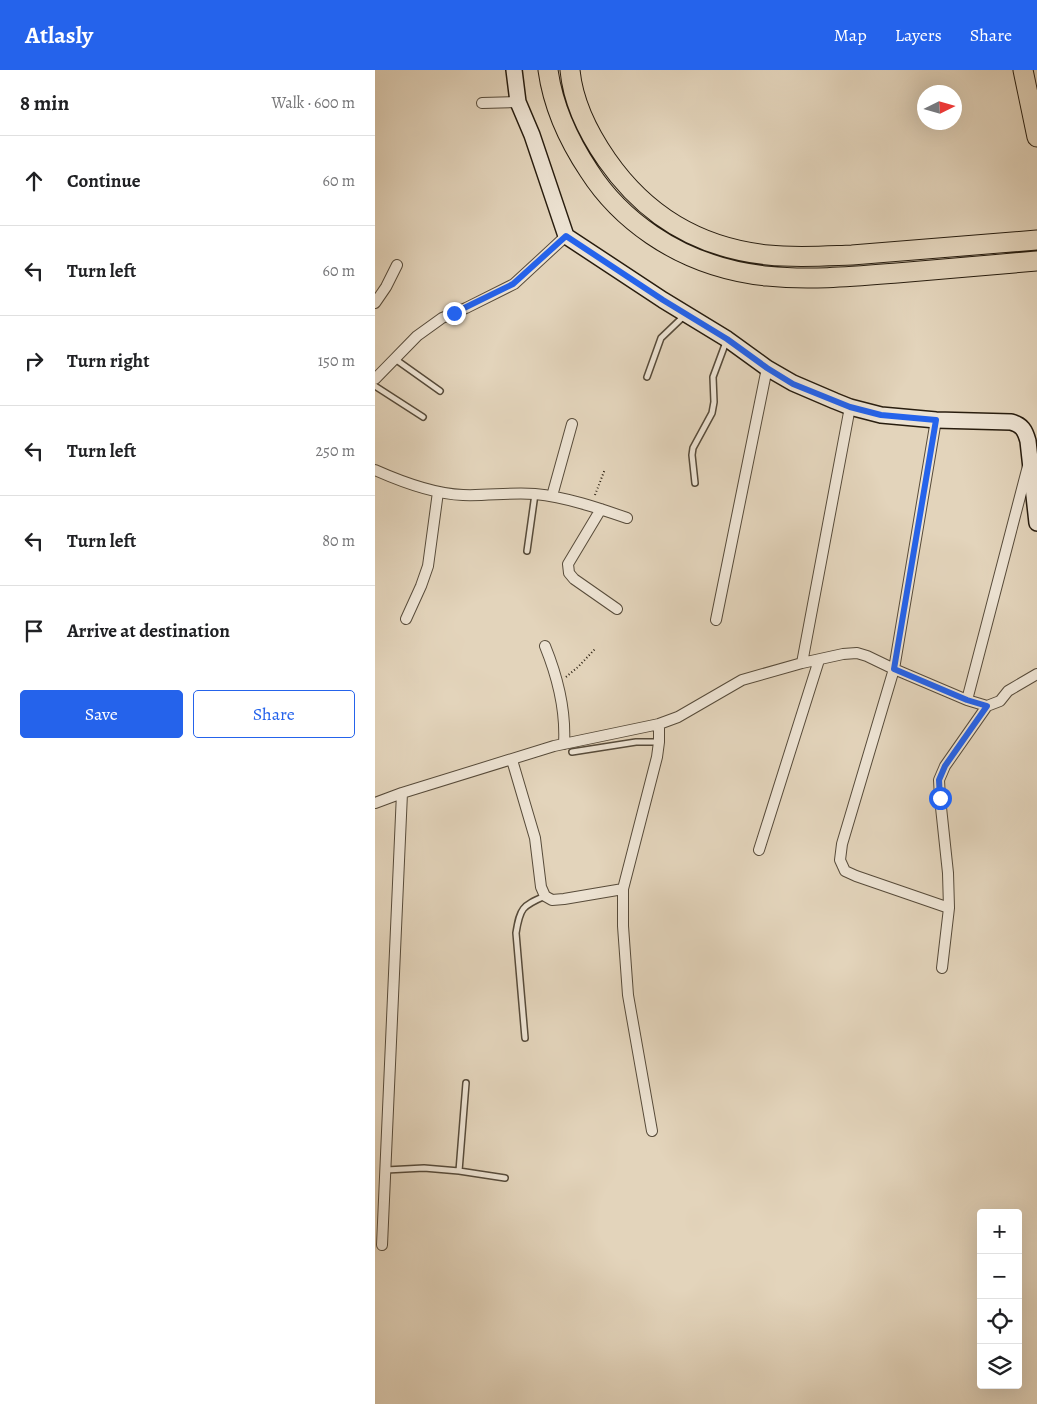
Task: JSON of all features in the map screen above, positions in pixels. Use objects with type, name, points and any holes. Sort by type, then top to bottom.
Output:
[{"type":"highway","points":[[548,70],[557,107],[568,135],[596,182],[644,230],[675,250],[694,259],[740,273],[774,277],[825,278],[1037,261]]},
{"type":"highway","points":[[570,70],[580,111],[598,147],[617,174],[639,198],[664,219],[688,233],[713,243],[743,251],[769,255],[823,256],[1037,240]]},
{"type":"highway","points":[[1023,70],[1037,137]]},
{"type":"highway","points":[[1033,70],[1037,105]]},
{"type":"main road","points":[[514,70],[518,102],[532,135],[566,236],[663,300],[727,339],[793,384],[850,407],[881,415],[936,420],[1011,422],[1020,425],[1025,432],[1030,458],[1037,523]]},
{"type":"street","points":[[482,103],[518,102]]},
{"type":"street","points":[[375,379],[417,336],[443,318],[513,284],[566,236]]},
{"type":"street","points":[[375,303],[386,287],[397,265]]},
{"type":"street","points":[[716,620],[767,368]]},
{"type":"street","points":[[802,663],[850,407]]},
{"type":"street","points":[[936,420],[894,669],[842,844],[839,860],[845,871],[856,876],[949,908]]},
{"type":"street","points":[[552,496],[572,424]]},
{"type":"street","points":[[967,700],[1030,458]]},
{"type":"street","points":[[375,470],[407,483],[439,492],[461,495],[535,494],[552,496],[627,518]]},
{"type":"street","points":[[406,619],[428,566],[439,492]]},
{"type":"street","points":[[596,508],[568,564],[569,573],[617,609]]},
{"type":"street","points":[[545,646],[558,683],[565,729],[564,744]]},
{"type":"street","points":[[375,803],[402,793],[564,744],[659,724],[678,717],[742,680],[802,663],[843,654],[857,653],[867,656],[967,700],[987,706]]},
{"type":"street","points":[[759,850],[819,660]]},
{"type":"street","points":[[942,968],[950,895],[939,780],[945,766],[987,706],[1000,701],[1008,691],[1037,674]]},
{"type":"street","points":[[652,1131],[628,996],[623,926],[623,888],[657,757],[659,724]]},
{"type":"street","points":[[512,760],[535,838],[541,887],[545,896],[552,900],[564,899],[623,888]]},
{"type":"street","points":[[382,1246],[402,793]]},
{"type":"lane","points":[[647,377],[661,338],[686,314]]},
{"type":"lane","points":[[695,483],[693,448],[712,413],[714,402],[713,377],[727,339]]},
{"type":"lane","points":[[395,359],[440,391]]},
{"type":"lane","points":[[375,386],[423,417]]},
{"type":"lane","points":[[527,550],[535,494]]},
{"type":"lane","points":[[572,752],[636,742],[659,742]]},
{"type":"lane","points":[[525,1038],[516,934],[519,916],[523,908],[545,896]]},
{"type":"lane","points":[[459,1171],[466,1083]]},
{"type":"lane","points":[[386,1170],[424,1168],[505,1178]]},
{"type":"path","points":[[596,508],[605,469]]},
{"type":"path","points":[[558,683],[578,667],[595,649]]},
{"type":"route","points":[[454,313],[513,284],[566,236],[663,300],[727,339],[793,384],[850,407],[881,415],[936,420],[894,669],[967,700],[987,706],[945,766],[939,780],[940,798]]}]
